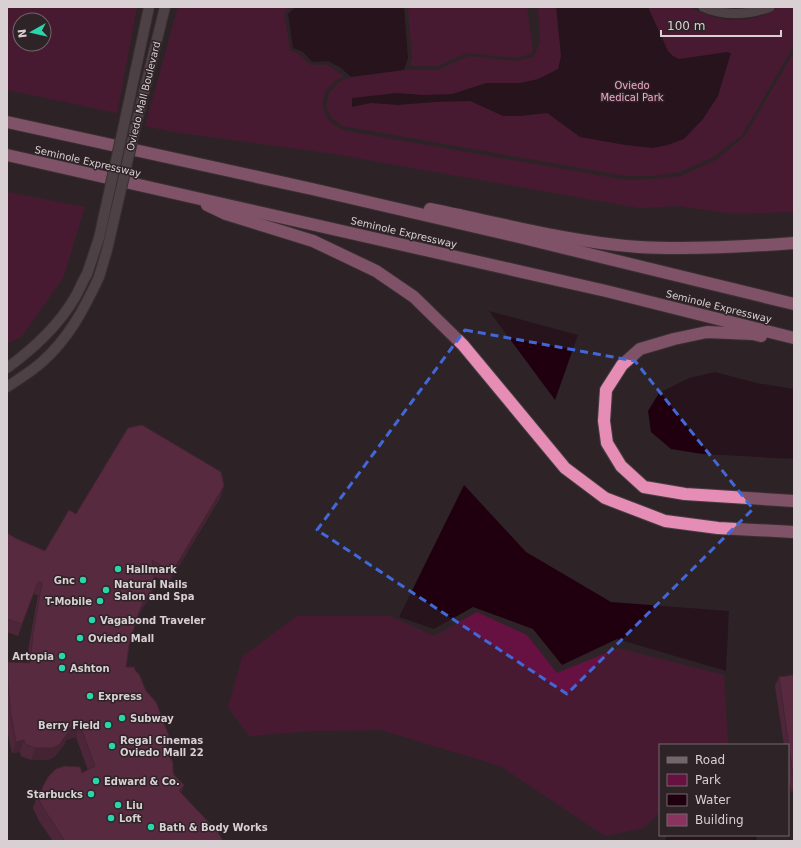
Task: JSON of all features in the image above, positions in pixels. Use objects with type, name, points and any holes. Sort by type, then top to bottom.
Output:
[{"type":"highway","name":"Seminole Expressway","points":[[7,122],[542,243],[794,304]]},
{"type":"highway","name":"Seminole Expressway","points":[[7,155],[181,195],[229,210],[599,289],[794,338]]},
{"type":"highway","points":[[312,190],[393,201],[530,230],[637,247],[730,248],[794,243]]},
{"type":"highway","points":[[229,210],[312,241],[376,271],[414,297],[463,345],[565,468],[606,498],[665,521],[718,528],[794,532]]},
{"type":"highway","points":[[794,342],[753,334],[707,332],[674,339],[640,349],[622,365],[606,390],[604,421],[607,443],[621,466],[644,487],[685,494],[794,501]]},
{"type":"street","name":"Oviedo Mall Boulevard","points":[[7,368],[23,356],[51,330],[73,300],[87,274],[100,238],[149,7]]},
{"type":"street","name":"Oviedo Mall Boulevard","points":[[7,387],[42,362],[64,339],[84,308],[99,277],[107,250],[165,7]]},
{"type":"street","points":[[704,7],[711,10],[732,14],[755,12],[770,7]]},
{"type":"highlighted area","points":[[465,330],[635,361],[753,509],[567,694],[317,530]]},
{"type":"green space","points":[[7,7],[137,7],[117,113],[7,90]]},
{"type":"green space","points":[[178,7],[290,7],[284,13],[290,50],[300,55],[310,65],[327,65],[344,76],[336,80],[325,91],[322,107],[329,121],[342,130],[625,180],[681,176],[716,160],[745,136],[794,52],[794,212],[733,214],[679,206],[639,208],[334,154],[174,132],[145,126]]},
{"type":"green space","points":[[408,7],[527,7],[533,50],[531,54],[515,58],[467,53],[437,66],[410,66],[412,58]]},
{"type":"green space","name":"Oviedo Medical Park","points":[[538,7],[689,7],[706,15],[724,19],[742,20],[761,16],[778,7],[794,7],[794,45],[742,135],[713,157],[680,172],[652,176],[626,176],[343,126],[332,118],[326,107],[329,93],[339,82],[351,77],[404,70],[438,70],[468,56],[515,61],[534,57],[540,42]]},
{"type":"green space","points":[[7,192],[85,207],[63,278],[22,336],[7,344]]},
{"type":"green space","points":[[477,612],[527,635],[557,673],[618,648],[724,675],[728,744],[659,744],[659,813],[644,828],[605,836],[500,766],[381,730],[313,731],[249,736],[228,707],[242,657],[297,616],[390,616],[434,636]]},
{"type":"water","points":[[295,7],[404,7],[408,58],[404,70],[351,77],[341,68],[328,61],[312,62],[303,52],[293,48],[288,14]]},
{"type":"water","points":[[556,7],[648,7],[668,51],[673,56],[679,59],[727,52],[731,53],[718,96],[703,119],[684,139],[668,145],[653,148],[625,145],[580,137],[547,113],[521,116],[503,116],[470,101],[398,105],[371,103],[352,107],[352,98],[396,93],[424,95],[452,94],[486,83],[520,83],[538,79],[558,69],[561,56]]},
{"type":"water","points":[[489,311],[578,335],[555,400]]},
{"type":"water","points":[[715,372],[757,383],[794,389],[794,459],[702,454],[671,449],[651,432],[648,411],[659,393],[689,378]]},
{"type":"water","points":[[464,485],[526,552],[611,602],[729,611],[726,671],[617,639],[562,665],[533,629],[473,607],[434,629],[399,617]]},
{"type":"water","points":[[667,836],[756,836],[757,841],[664,841]]},
{"type":"building","name":"Oviedo Mall","points":[[142,425],[221,472],[224,486],[172,572],[152,560],[155,585],[143,602],[138,615],[129,645],[126,667],[134,667],[140,676],[146,691],[156,702],[161,715],[158,719],[163,721],[169,736],[167,750],[173,763],[174,775],[184,785],[179,791],[218,832],[223,841],[65,841],[37,796],[43,793],[42,788],[48,777],[56,769],[65,766],[80,767],[82,773],[95,766],[80,725],[68,728],[68,733],[59,745],[52,748],[35,748],[25,744],[24,740],[16,742],[11,715],[8,662],[30,663],[33,633],[42,583],[38,582],[22,624],[7,619],[7,533],[45,551],[69,510],[76,514],[128,428]]},
{"type":"building","points":[[794,675],[794,783],[789,744],[779,677]]},
{"type":"place","name":"Hallmark","points":[[118,569]]},
{"type":"place","name":"Gnc","points":[[83,580]]},
{"type":"place","name":"Natural Nails Salon and Spa","points":[[106,590]]},
{"type":"place","name":"T-Mobile","points":[[100,601]]},
{"type":"place","name":"Vagabond Traveler","points":[[92,620]]},
{"type":"place","name":"Oviedo Mall","points":[[80,638]]},
{"type":"place","name":"Artopia","points":[[62,656]]},
{"type":"place","name":"Ashton","points":[[62,668]]},
{"type":"place","name":"Express","points":[[90,696]]},
{"type":"place","name":"Subway","points":[[122,718]]},
{"type":"place","name":"Berry Field","points":[[108,725]]},
{"type":"place","name":"Regal Cinemas Oviedo Mall 22","points":[[112,746]]},
{"type":"place","name":"Edward & Co.","points":[[96,781]]},
{"type":"place","name":"Starbucks","points":[[91,794]]},
{"type":"place","name":"Liu","points":[[118,805]]},
{"type":"place","name":"Loft","points":[[111,818]]},
{"type":"place","name":"Bath & Body Works","points":[[151,827]]}]
